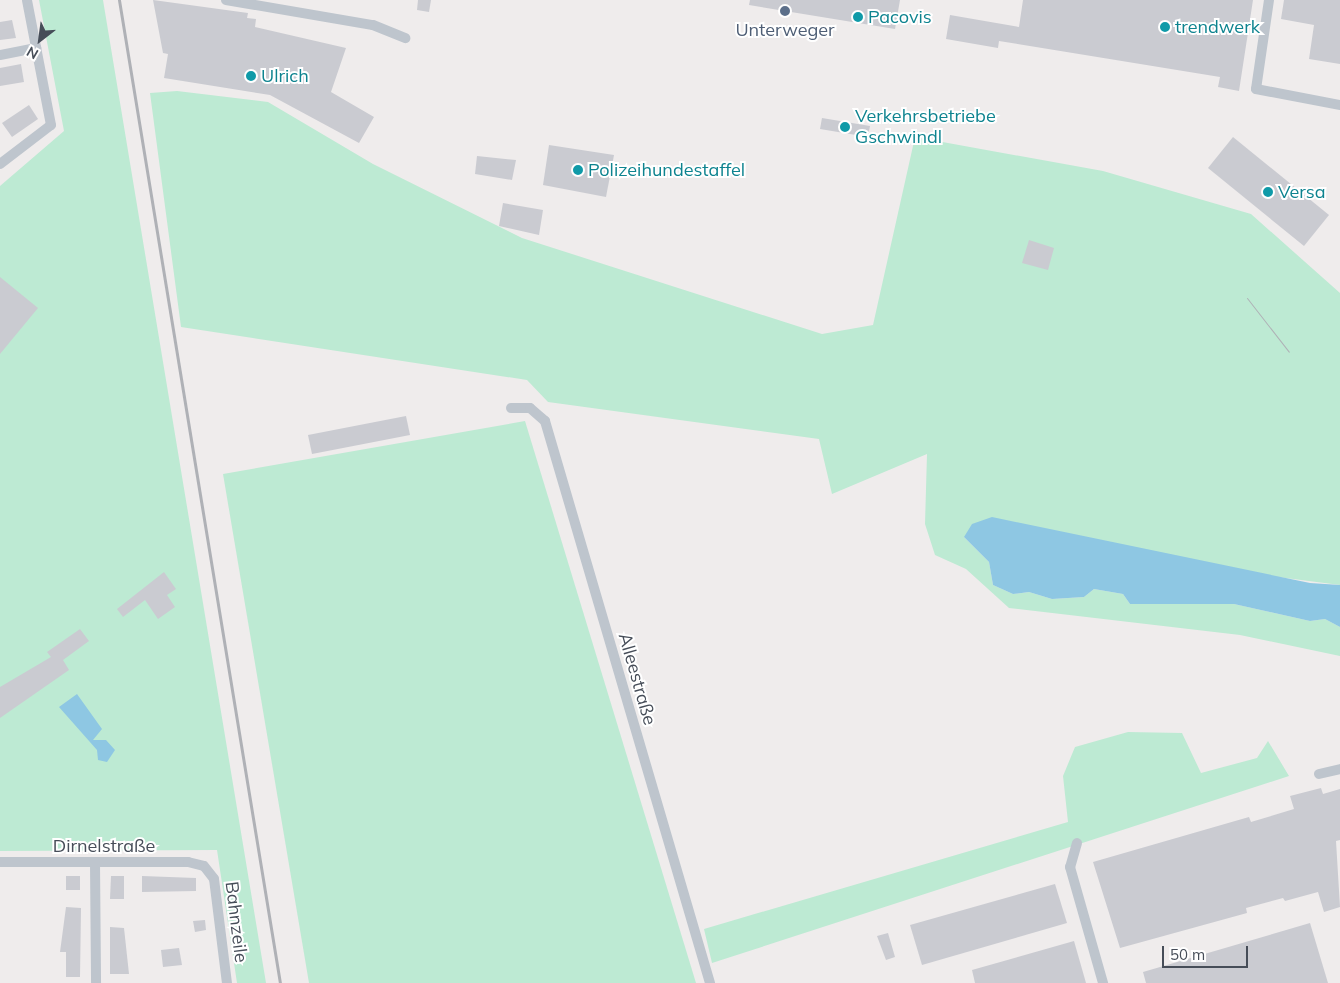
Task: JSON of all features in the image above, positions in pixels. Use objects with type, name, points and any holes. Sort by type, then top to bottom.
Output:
[{"type":"street","points":[[0,164],[51,125],[27,0]]},
{"type":"street","points":[[226,0],[373,25],[405,38]]},
{"type":"street","points":[[1269,0],[1256,89],[1340,104]]},
{"type":"street","points":[[0,55],[36,48]]},
{"type":"street","name":"Alleestraße","points":[[511,408],[530,408],[545,422],[710,983]]},
{"type":"street","points":[[1319,774],[1340,769]]},
{"type":"street","points":[[1077,843],[1070,867],[1103,983]]},
{"type":"street","name":"Dirnelstraße","points":[[0,862],[188,862],[207,867]]},
{"type":"street","points":[[95,863],[96,983]]},
{"type":"street","name":"Bahnzeile","points":[[207,867],[214,879],[227,983]]},
{"type":"green space","points":[[39,0],[103,0],[266,983],[237,983],[217,850],[0,851],[0,186],[64,131]]},
{"type":"green space","points":[[177,91],[268,102],[373,164],[522,238],[822,334],[873,325],[915,137],[1103,171],[1251,214],[1340,293],[1340,585],[964,537],[989,562],[993,585],[1013,594],[1029,592],[1052,599],[1084,597],[1094,589],[1123,594],[1130,604],[1234,604],[1310,621],[1325,619],[1340,627],[1340,656],[1240,635],[1009,608],[966,569],[935,555],[925,524],[927,454],[832,494],[819,439],[548,402],[527,380],[181,327],[150,93]]},
{"type":"green space","points":[[525,421],[696,983],[309,983],[223,474]]},
{"type":"green space","points":[[1128,732],[1182,733],[1201,773],[1257,758],[1268,741],[1289,776],[712,963],[704,929],[1068,822],[1063,776],[1075,747]]},
{"type":"water","points":[[992,517],[1310,583],[1340,585],[1340,627],[1325,619],[1310,621],[1234,604],[1130,604],[1123,594],[1094,589],[1084,597],[1052,599],[1029,592],[1013,594],[993,585],[989,562],[964,537],[972,524]]},
{"type":"water","points":[[77,694],[102,729],[93,740],[106,740],[115,750],[107,762],[98,760],[97,750],[59,707]]},
{"type":"building","name":"Ulrich","points":[[153,0],[248,13],[247,18],[256,19],[255,27],[346,48],[331,92],[374,117],[359,143],[270,95],[164,78],[168,54],[163,53]]},
{"type":"building","points":[[418,0],[431,0],[429,12],[417,10]]},
{"type":"building","name":"Pacovis","points":[[750,0],[900,0],[895,29],[749,5]]},
{"type":"building","name":"trendwerk","points":[[1023,0],[1253,0],[1239,91],[1218,87],[1220,77],[999,41],[998,48],[946,39],[950,15],[1019,27]]},
{"type":"building","points":[[1284,0],[1340,0],[1340,64],[1309,59],[1314,25],[1281,19]]},
{"type":"building","points":[[12,20],[16,38],[0,40],[0,22]]},
{"type":"building","points":[[21,64],[24,82],[0,86],[0,68]]},
{"type":"building","points":[[29,105],[38,119],[12,137],[2,123]]},
{"type":"building","name":"Verkehrsbetriebe Gschwindl","points":[[822,118],[870,126],[868,137],[820,129]]},
{"type":"building","name":"Versa","points":[[1233,137],[1329,215],[1304,246],[1208,168]]},
{"type":"building","name":"Polizeihundestaffel","points":[[549,145],[614,155],[606,197],[543,185]]},
{"type":"building","points":[[477,156],[516,160],[512,180],[475,174]]},
{"type":"building","points":[[503,203],[543,210],[539,235],[499,226]]},
{"type":"building","points":[[1029,240],[1054,248],[1048,270],[1022,263]]},
{"type":"building","points":[[0,277],[38,308],[0,354]]},
{"type":"building","points":[[406,416],[410,435],[312,454],[308,435]]},
{"type":"building","points":[[164,572],[176,589],[167,595],[175,607],[158,619],[145,600],[123,617],[117,609]]},
{"type":"building","points":[[80,629],[89,641],[63,660],[69,670],[0,718],[0,687],[51,657],[47,652]]},
{"type":"building","points":[[1321,788],[1323,794],[1340,789],[1340,840],[1336,841],[1340,907],[1324,912],[1318,892],[1285,901],[1283,898],[1246,908],[1247,913],[1120,948],[1093,862],[1249,817],[1251,822],[1294,809],[1290,796]]},
{"type":"building","points":[[66,876],[80,876],[80,890],[66,890]]},
{"type":"building","points":[[111,876],[124,876],[124,899],[110,899]]},
{"type":"building","points":[[142,876],[196,878],[196,891],[142,892]]},
{"type":"building","points":[[1055,884],[1067,923],[922,965],[910,925]]},
{"type":"building","points":[[66,907],[81,908],[80,977],[66,977],[66,952],[60,952]]},
{"type":"building","points":[[205,920],[206,930],[195,932],[193,921]]},
{"type":"building","points":[[1310,923],[1328,983],[1146,983],[1143,972]]},
{"type":"building","points":[[110,927],[124,928],[129,974],[110,974]]},
{"type":"building","points":[[888,933],[895,957],[886,960],[877,936]]},
{"type":"building","points":[[1074,941],[1086,983],[975,983],[972,970]]},
{"type":"building","points":[[179,948],[182,965],[163,967],[161,950]]},
{"type":"tram line","points":[[1247,298],[1289,352]]},
{"type":"railway","points":[[119,0],[280,983]]},
{"type":"place","name":"Unterweger","points":[[785,11]]},
{"type":"place","name":"Pacovis","points":[[858,17]]},
{"type":"place","name":"trendwerk","points":[[1165,27]]},
{"type":"place","name":"Ulrich","points":[[251,76]]},
{"type":"place","name":"Verkehrsbetriebe Gschwindl","points":[[845,127]]},
{"type":"place","name":"Polizeihundestaffel","points":[[578,170]]},
{"type":"place","name":"Versa","points":[[1268,192]]}]
